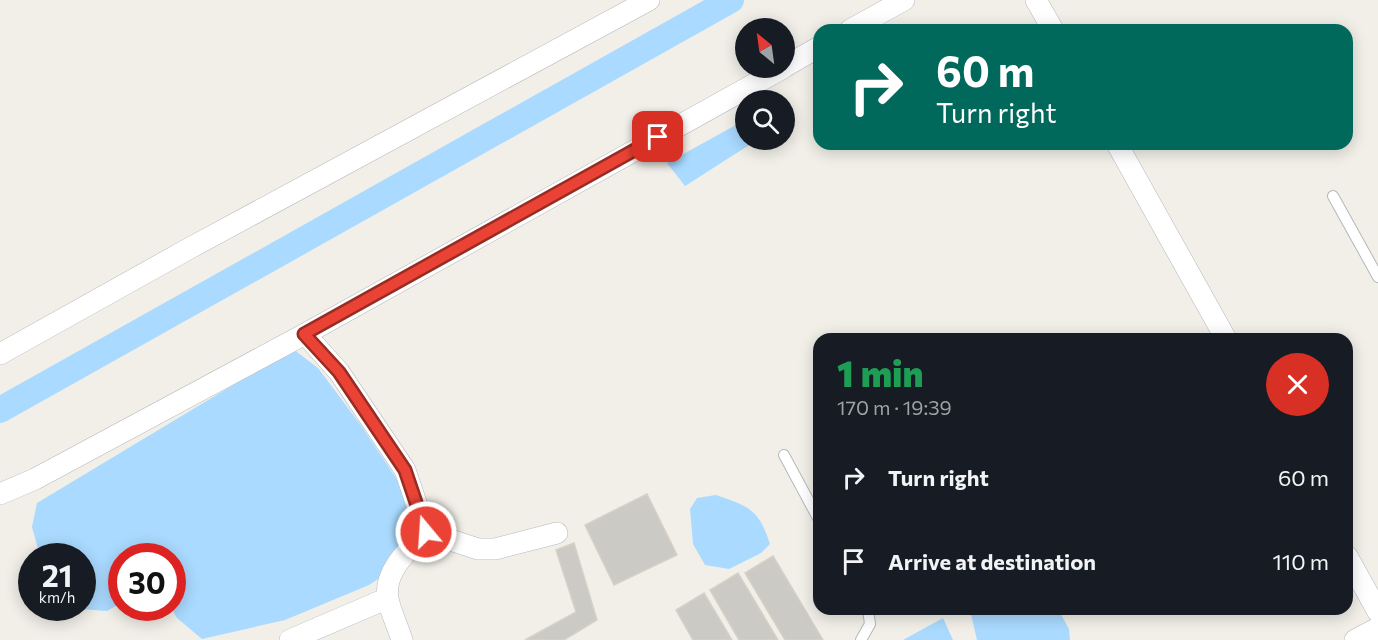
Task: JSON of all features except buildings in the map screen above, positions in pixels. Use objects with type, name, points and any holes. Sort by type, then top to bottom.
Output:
[{"type":"street","points":[[0,354],[190,248],[649,0]]},
{"type":"street","points":[[861,24],[904,0]]},
{"type":"street","points":[[1036,0],[1050,24]]},
{"type":"street","points":[[795,61],[813,50]]},
{"type":"street","points":[[0,494],[35,479],[304,334],[764,78]]},
{"type":"street","points":[[1120,150],[1223,333]]},
{"type":"street","points":[[304,334],[339,372],[405,470],[426,532]]},
{"type":"street","points":[[426,532],[478,549],[495,549],[557,533]]},
{"type":"street","points":[[402,640],[388,598],[388,582],[396,564],[426,532]]},
{"type":"street","points":[[1353,567],[1378,612]]},
{"type":"street","points":[[290,640],[388,598]]},
{"type":"street","points":[[1355,640],[1378,628]]},
{"type":"lane","points":[[1334,196],[1378,277]]},
{"type":"lane","points":[[784,455],[813,509]]},
{"type":"lane","points":[[861,640],[870,624],[869,615]]},
{"type":"water","points":[[735,126],[735,150],[741,150],[685,186],[667,163]]},
{"type":"water","points":[[293,349],[318,368],[360,424],[396,478],[417,515],[416,527],[393,552],[380,578],[369,585],[285,620],[202,639],[181,621],[186,621],[186,543],[108,543],[108,610],[96,610],[96,543],[36,543],[32,527],[37,503]]},
{"type":"water","points":[[716,495],[751,510],[761,523],[770,544],[761,553],[729,569],[705,565],[693,544],[690,509],[697,498]]},
{"type":"water","points":[[971,615],[1061,615],[1069,629],[1070,640],[977,640]]},
{"type":"water","points":[[943,618],[953,640],[903,640]]},
{"type":"waterway","points":[[0,410],[731,0]]},
{"type":"route","points":[[426,532],[405,470],[339,372],[304,334],[658,137]]}]
